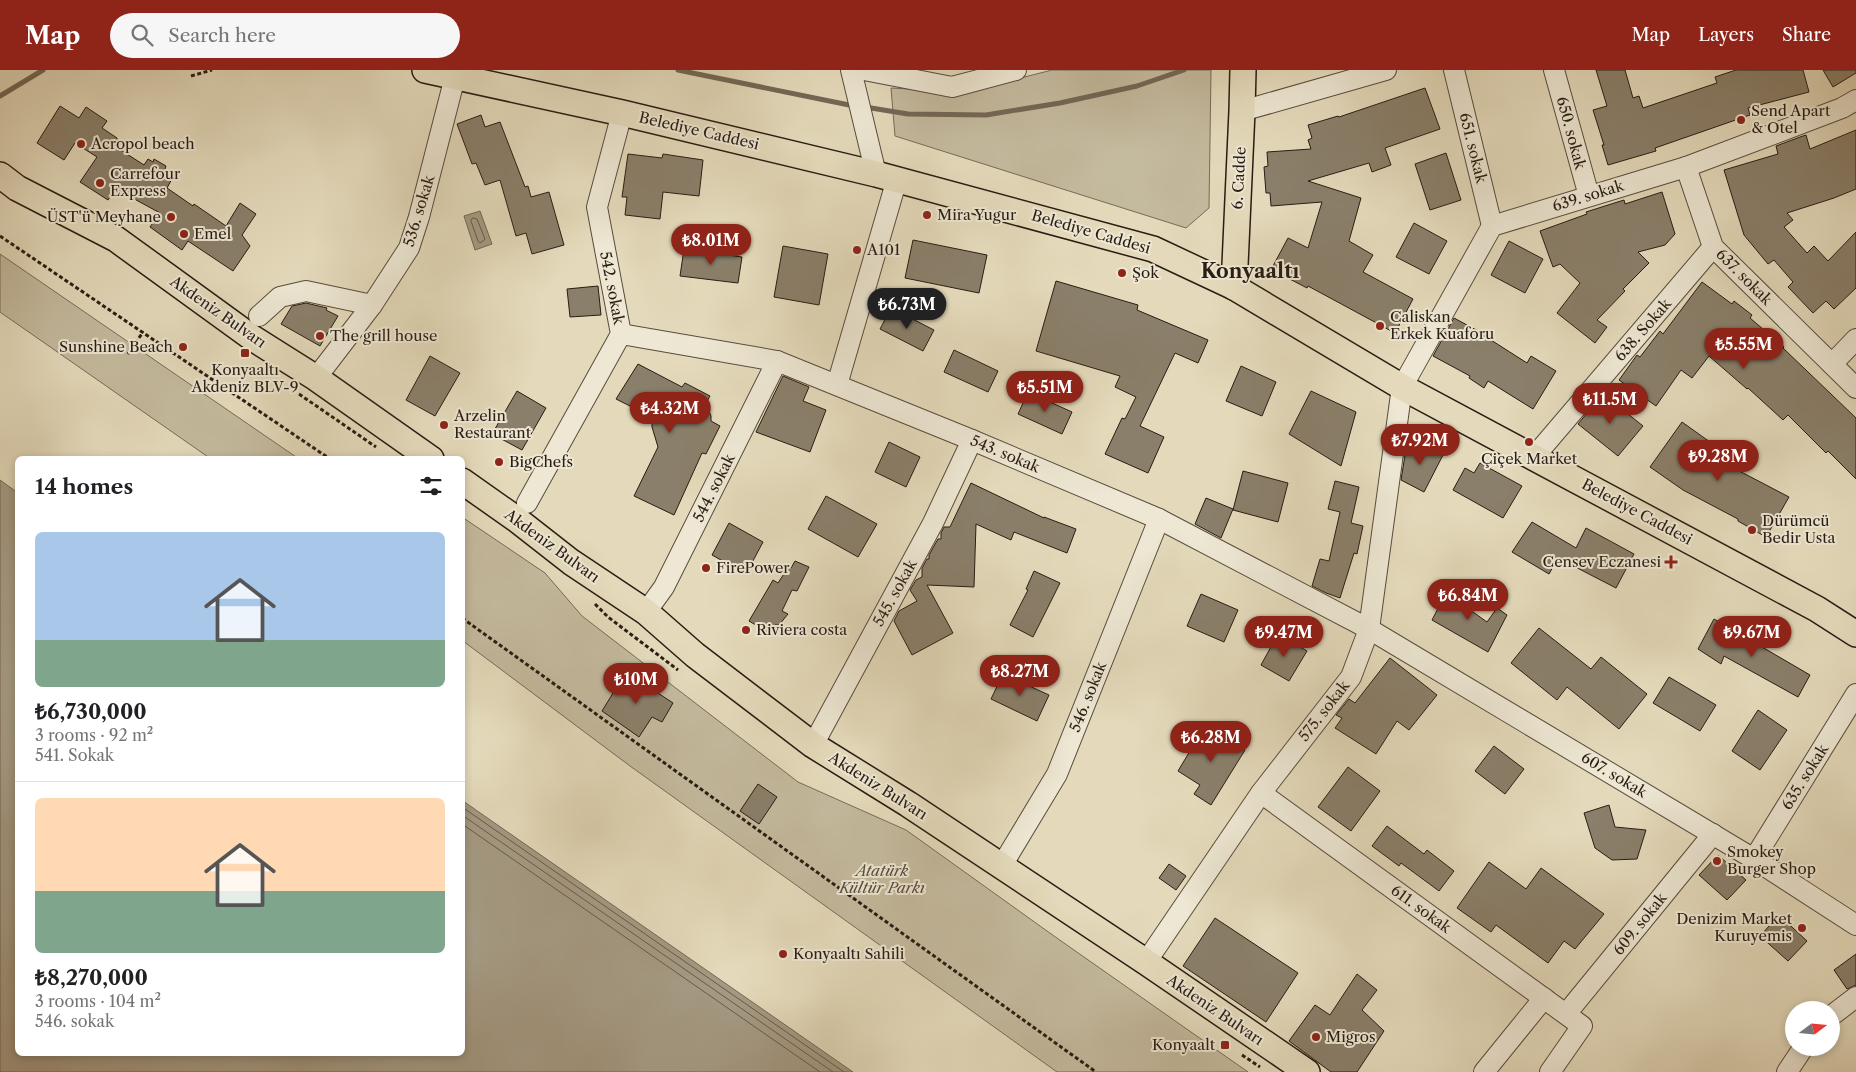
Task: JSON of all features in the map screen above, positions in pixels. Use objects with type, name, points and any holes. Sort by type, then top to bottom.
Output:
[{"type":"main road","name":"Belediye Caddesi","points":[[436,72],[622,113],[887,177],[1153,249],[1234,287],[1402,387],[1817,609],[1856,634]]},
{"type":"main road","name":"6. Cadde","points":[[1234,287],[1242,76]]},
{"type":"main road","name":"Akdeniz Bulvarı","points":[[0,176],[17,188],[116,240],[251,337],[316,378],[426,456]]},
{"type":"main road","name":"Akdeniz Bulvarı","points":[[465,483],[516,519],[571,562],[646,612],[695,654],[813,744],[908,804],[1146,962],[1307,1072]]},
{"type":"street","points":[[864,70],[952,87],[1016,70]]},
{"type":"street","points":[[1242,111],[1386,70]]},
{"type":"street","name":"651. sokak","points":[[1454,70],[1492,226]]},
{"type":"street","name":"650. sokak","points":[[1554,70],[1589,196]]},
{"type":"street","name":"536. sokak","points":[[316,378],[372,305],[409,248],[419,217],[436,72]]},
{"type":"street","points":[[837,385],[887,177],[870,148],[853,80]]},
{"type":"street","name":"639. sokak","points":[[1492,226],[1686,167],[1842,108],[1856,100]]},
{"type":"street","name":"542. sokak","points":[[527,502],[621,334],[597,207],[622,113]]},
{"type":"street","name":"637. sokak","points":[[1686,167],[1713,248],[1856,388]]},
{"type":"street","points":[[1402,387],[1492,226]]},
{"type":"street","name":"638. Sokak","points":[[1534,457],[1713,248]]},
{"type":"street","points":[[259,316],[280,296],[306,291],[372,305]]},
{"type":"street","name":"543. sokak","points":[[621,334],[777,361],[972,440],[1159,520],[1369,629]]},
{"type":"street","points":[[1832,364],[1856,339]]},
{"type":"street","name":"544. sokak","points":[[646,612],[664,587],[777,361]]},
{"type":"street","name":"575. sokak","points":[[1146,962],[1261,793],[1351,677],[1369,629],[1402,387]]},
{"type":"street","name":"545. sokak","points":[[813,744],[933,523],[972,440]]},
{"type":"street","name":"546. sokak","points":[[1001,866],[1057,774],[1159,520]]},
{"type":"street","name":"607. sokak","points":[[1369,629],[1754,859],[1856,926]]},
{"type":"street","name":"635. sokak","points":[[1754,859],[1856,694]]},
{"type":"street","name":"611. sokak","points":[[1261,793],[1574,1020]]},
{"type":"street","name":"609. sokak","points":[[1550,1072],[1574,1020],[1713,834]]},
{"type":"street","points":[[1840,1009],[1856,996]]},
{"type":"street","points":[[1484,1072],[1544,998]]},
{"type":"street","points":[[1788,1072],[1798,1056]]},
{"type":"path","points":[[191,76],[212,70]]},
{"type":"path","points":[[0,236],[326,456]]},
{"type":"path","points":[[128,354],[144,332]]},
{"type":"path","points":[[465,620],[1096,1072]]},
{"type":"green space","points":[[1052,70],[1211,70],[1209,208],[1186,228],[895,136],[891,88],[966,92]]},
{"type":"green space","points":[[0,254],[295,456],[207,456],[0,312]]},
{"type":"green space","name":"Atatürk Kültür Parkı","points":[[465,519],[545,573],[582,616],[798,782],[906,830],[1248,1072],[1057,1072],[630,766],[465,642]]},
{"type":"water","points":[[480,211],[492,244],[475,250],[464,216]]},
{"type":"water","points":[[0,480],[15,491],[15,1056],[465,1056],[465,802],[853,1072],[0,1072]]},
{"type":"building","points":[[1596,70],[1625,70],[1633,98],[1639,96],[1643,108],[1717,83],[1715,77],[1736,70],[1803,70],[1809,92],[1748,108],[1750,115],[1655,148],[1656,151],[1608,165],[1593,110],[1607,106]]},
{"type":"building","points":[[1823,70],[1856,70],[1856,73],[1833,87]]},
{"type":"building","points":[[1425,88],[1440,129],[1385,148],[1391,165],[1372,172],[1369,163],[1308,181],[1361,198],[1349,241],[1373,255],[1363,272],[1413,299],[1395,333],[1308,286],[1307,288],[1284,276],[1286,273],[1273,266],[1288,238],[1308,248],[1322,202],[1271,206],[1270,193],[1266,193],[1264,167],[1268,166],[1267,152],[1311,149],[1308,140],[1312,138],[1308,125],[1339,117]]},
{"type":"building","points":[[60,106],[79,118],[86,107],[107,121],[102,128],[117,138],[116,147],[144,165],[148,159],[153,162],[154,159],[166,166],[165,169],[169,172],[168,174],[173,177],[167,188],[226,226],[240,203],[256,214],[242,235],[250,246],[233,271],[188,241],[182,250],[150,227],[160,213],[116,189],[108,200],[80,182],[97,157],[75,143],[64,160],[37,143]]},
{"type":"building","points":[[481,115],[485,127],[500,122],[525,187],[528,186],[531,197],[549,192],[564,245],[532,254],[526,233],[516,236],[500,180],[485,185],[476,163],[472,164],[457,124]]},
{"type":"building","points":[[1856,130],[1856,189],[1787,213],[1793,220],[1784,227],[1807,253],[1814,246],[1828,261],[1856,232],[1856,288],[1834,309],[1826,301],[1813,313],[1788,287],[1793,282],[1774,260],[1768,264],[1744,235],[1724,170],[1778,154],[1776,146],[1806,135],[1810,149]]},
{"type":"building","points":[[1446,153],[1461,200],[1430,210],[1415,164]]},
{"type":"building","points":[[628,154],[662,158],[663,154],[703,160],[699,196],[663,192],[660,219],[625,215],[627,197],[622,197]]},
{"type":"building","points":[[1662,192],[1675,234],[1665,245],[1638,252],[1649,263],[1623,289],[1625,291],[1597,320],[1607,327],[1595,343],[1557,313],[1580,283],[1560,264],[1553,267],[1540,231],[1587,214],[1586,212],[1624,200],[1625,204]]},
{"type":"building","points":[[1414,223],[1447,241],[1429,274],[1396,257]]},
{"type":"building","points":[[913,240],[987,255],[979,293],[905,278]]},
{"type":"building","points":[[1509,241],[1543,259],[1525,293],[1491,275]]},
{"type":"building","points":[[783,246],[828,254],[819,305],[774,297]]},
{"type":"building","points":[[684,249],[742,257],[738,283],[680,276]]},
{"type":"building","points":[[1056,281],[1138,305],[1137,310],[1208,340],[1198,363],[1175,353],[1140,426],[1164,437],[1148,473],[1105,454],[1122,418],[1125,419],[1136,397],[1115,387],[1120,376],[1036,351]]},
{"type":"building","points":[[1702,282],[1732,304],[1734,301],[1752,315],[1750,318],[1784,347],[1856,418],[1856,479],[1828,451],[1826,453],[1788,415],[1783,420],[1709,356],[1692,378],[1681,370],[1656,406],[1619,380],[1637,355],[1640,357],[1660,331],[1663,334]]},
{"type":"building","points":[[598,286],[601,315],[570,317],[567,289]]},
{"type":"building","points":[[306,303],[327,308],[326,310],[338,316],[320,346],[281,324],[292,306]]},
{"type":"building","points":[[891,308],[934,330],[923,351],[880,329]]},
{"type":"building","points":[[1454,318],[1480,332],[1527,363],[1531,356],[1556,371],[1533,409],[1488,381],[1484,388],[1469,378],[1470,376],[1433,356]]},
{"type":"building","points":[[954,350],[998,371],[988,392],[944,372]]},
{"type":"building","points":[[430,356],[460,373],[435,416],[406,400]]},
{"type":"building","points":[[638,364],[682,387],[685,383],[710,396],[706,403],[711,421],[720,426],[706,454],[702,453],[674,515],[634,496],[658,447],[652,427],[652,417],[616,399]]},
{"type":"building","points":[[1241,366],[1276,382],[1262,416],[1226,401]]},
{"type":"building","points":[[783,376],[809,387],[803,401],[826,410],[810,452],[756,432]]},
{"type":"building","points":[[517,391],[546,408],[522,450],[492,434]]},
{"type":"building","points":[[1311,391],[1356,412],[1341,466],[1289,434]]},
{"type":"building","points":[[1028,392],[1072,412],[1062,434],[1018,414]]},
{"type":"building","points":[[1603,394],[1643,426],[1618,456],[1578,424]]},
{"type":"building","points":[[1682,422],[1710,442],[1703,452],[1789,497],[1766,537],[1738,521],[1738,519],[1683,490],[1650,467]]},
{"type":"building","points":[[1412,440],[1443,455],[1424,492],[1401,480],[1405,455]]},
{"type":"building","points":[[889,442],[920,457],[906,487],[875,472]]},
{"type":"building","points":[[1480,463],[1522,486],[1503,518],[1453,490],[1465,468],[1474,473]]},
{"type":"building","points":[[1243,471],[1288,483],[1278,522],[1233,510]]},
{"type":"building","points":[[1335,481],[1359,487],[1351,523],[1363,526],[1357,554],[1354,553],[1340,598],[1312,586],[1320,559],[1329,561],[1340,512],[1328,509]]},
{"type":"building","points":[[971,483],[1044,518],[1076,529],[1067,553],[1014,532],[1011,540],[976,524],[974,587],[927,585],[953,633],[912,655],[894,621],[899,611],[917,601],[910,590],[916,580],[922,577],[922,568],[927,559],[929,559],[929,555],[938,539],[941,539],[944,527],[950,527]]},
{"type":"building","points":[[826,496],[877,524],[858,557],[808,529]]},
{"type":"building","points":[[1206,498],[1233,509],[1221,538],[1195,524]]},
{"type":"building","points":[[1532,522],[1576,548],[1586,528],[1634,554],[1616,588],[1558,558],[1549,574],[1512,552]]},
{"type":"building","points":[[729,523],[763,542],[746,574],[712,555]]},
{"type":"building","points":[[795,561],[809,567],[797,591],[792,590],[782,611],[788,614],[779,625],[775,625],[771,634],[749,621],[773,580],[778,583],[789,566],[791,568]]},
{"type":"building","points":[[1034,571],[1060,583],[1033,637],[1010,625],[1028,590],[1026,589]]},
{"type":"building","points":[[1449,587],[1467,601],[1466,607],[1487,622],[1497,608],[1507,615],[1488,652],[1432,620]]},
{"type":"building","points":[[1201,594],[1238,610],[1224,642],[1187,626]]},
{"type":"building","points":[[1714,619],[1810,675],[1798,697],[1724,656],[1721,664],[1698,649]]},
{"type":"building","points":[[1539,628],[1591,669],[1601,657],[1647,694],[1619,729],[1567,687],[1557,700],[1511,663]]},
{"type":"building","points":[[1278,634],[1307,651],[1289,681],[1261,665]]},
{"type":"building","points":[[1390,658],[1437,695],[1409,730],[1397,721],[1376,754],[1335,728],[1342,718],[1336,715],[1349,699],[1355,703]]},
{"type":"building","points":[[626,672],[673,703],[662,722],[652,717],[639,737],[602,711]]},
{"type":"building","points":[[1003,674],[1049,695],[1037,721],[991,699]]},
{"type":"building","points":[[1669,677],[1716,705],[1700,731],[1653,703]]},
{"type":"building","points":[[1758,710],[1787,730],[1760,770],[1732,751]]},
{"type":"building","points":[[1205,726],[1245,750],[1211,805],[1194,794],[1200,785],[1178,771]]},
{"type":"building","points":[[1494,746],[1524,769],[1505,794],[1475,771]]},
{"type":"building","points":[[1348,767],[1380,791],[1351,831],[1318,807]]},
{"type":"building","points":[[758,784],[777,797],[759,824],[740,811]]},
{"type":"building","points":[[1609,805],[1615,827],[1646,830],[1637,859],[1612,860],[1595,848],[1584,813]]},
{"type":"building","points":[[1387,826],[1424,854],[1427,850],[1454,871],[1439,891],[1401,863],[1399,866],[1372,846]]},
{"type":"building","points":[[1718,855],[1746,880],[1727,900],[1699,875]]},
{"type":"building","points":[[1489,862],[1526,889],[1541,868],[1604,914],[1575,949],[1564,941],[1548,963],[1496,925],[1491,932],[1457,908]]},
{"type":"building","points":[[1169,864],[1186,876],[1176,890],[1159,878]]},
{"type":"building","points":[[1779,915],[1807,941],[1788,961],[1760,936]]},
{"type":"building","points":[[1215,918],[1298,973],[1266,1022],[1183,966]]},
{"type":"building","points":[[1856,954],[1856,985],[1847,989],[1834,970]]},
{"type":"building","points":[[1357,974],[1377,990],[1362,1010],[1384,1031],[1357,1072],[1331,1072],[1289,1041],[1315,1005],[1330,1015]]},
{"type":"waterway","points":[[0,96],[43,70]]},
{"type":"waterway","points":[[678,70],[854,106]]},
{"type":"waterway","points":[[865,107],[908,114],[986,115],[1060,103],[1137,86],[1184,70]]},
{"type":"place","name":"Send Apart & Otel","points":[[1741,120]]},
{"type":"place","name":"Acropol beach","points":[[81,144]]},
{"type":"place","name":"Carrefour Express","points":[[100,183]]},
{"type":"place","name":"Mira Yugur","points":[[927,215]]},
{"type":"place","name":"ÜST'ü Meyhane","points":[[171,217]]},
{"type":"place","name":"Emel","points":[[184,234]]},
{"type":"place","name":"A101","points":[[857,250]]},
{"type":"place","name":"Şok","points":[[1122,273]]},
{"type":"place","name":"Caliskan Erkek Kuaforu","points":[[1380,326]]},
{"type":"place","name":"The grill house","points":[[320,336]]},
{"type":"place","name":"Sunshine Beach","points":[[183,347]]},
{"type":"place","name":"Konyaaltı Akdeniz BLV-9","points":[[245,353]]},
{"type":"place","name":"Arzelin Restaurant","points":[[444,425]]},
{"type":"place","name":"Çiçek Market","points":[[1529,442]]},
{"type":"place","name":"BigChefs","points":[[499,462]]},
{"type":"place","name":"Dürümcü Bedir Usta","points":[[1752,530]]},
{"type":"place","name":"Censev Eczanesi","points":[[1671,562]]},
{"type":"place","name":"FirePower","points":[[706,568]]},
{"type":"place","name":"Riviera costa","points":[[746,630]]},
{"type":"place","name":"Smokey Burger Shop","points":[[1717,861]]},
{"type":"place","name":"Denizim Market Kuruyemis","points":[[1802,928]]},
{"type":"place","name":"Konyaaltı Sahili","points":[[783,954]]},
{"type":"place","name":"Migros","points":[[1316,1037]]},
{"type":"place","name":"Konyaalt","points":[[1225,1045]]},
{"type":"district","name":"Konyaaltı","points":[[1250,271]]}]
